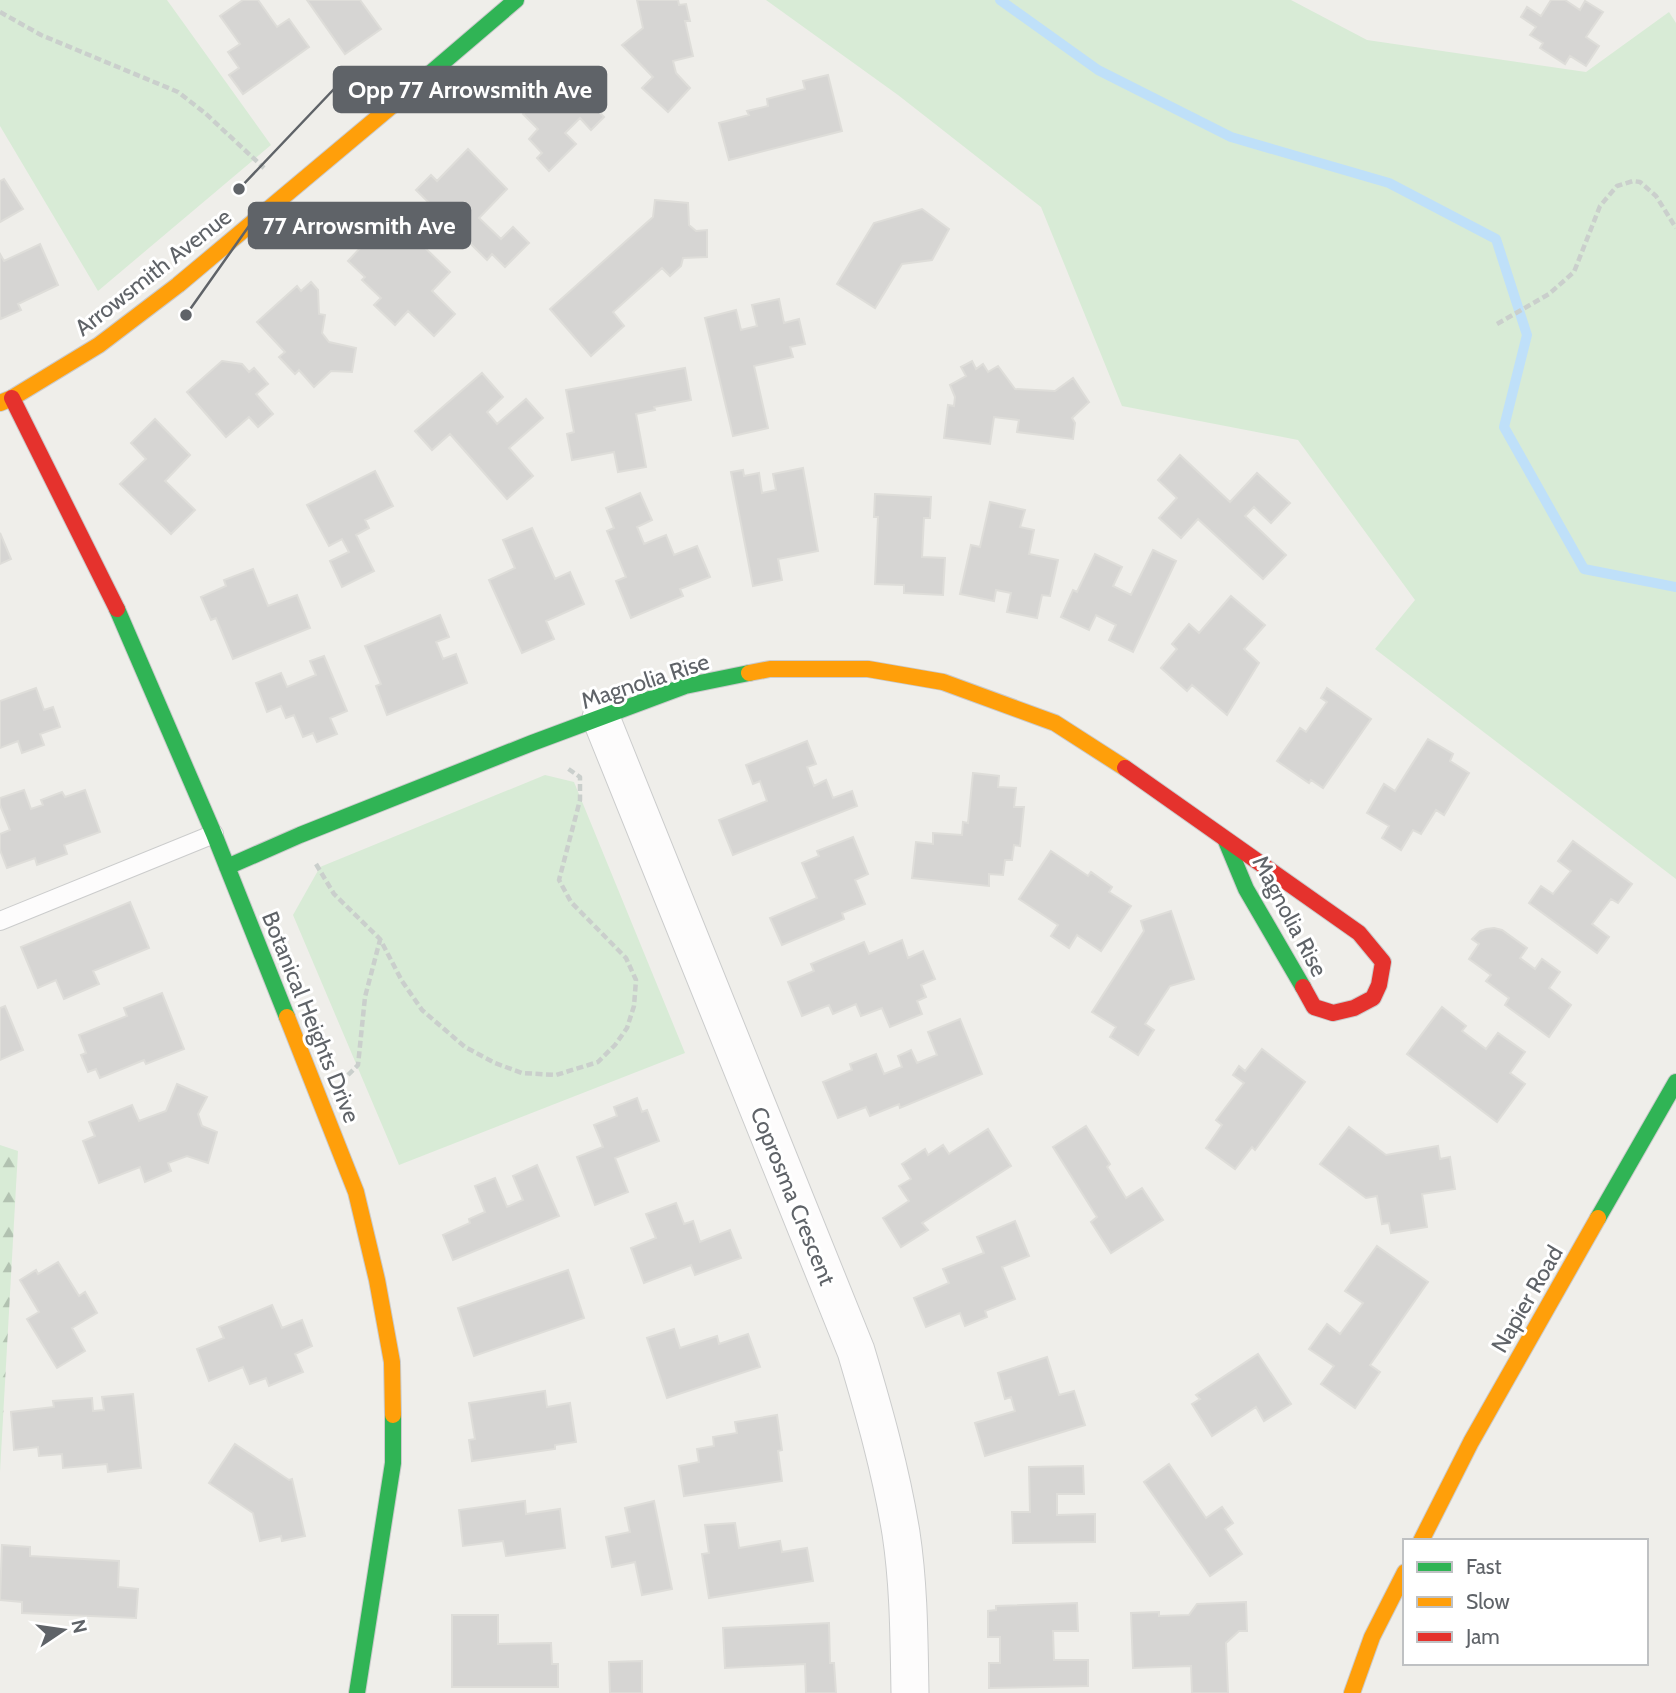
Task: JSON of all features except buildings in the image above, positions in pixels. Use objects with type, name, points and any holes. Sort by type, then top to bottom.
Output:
[{"type":"street","name":"Arrowsmith Avenue","points":[[6,400],[100,345],[178,285],[516,0]]},
{"type":"street","name":"Botanical Heights Drive","points":[[6,400],[124,623],[214,834],[356,1192],[377,1280],[392,1362],[393,1463],[357,1693]]},
{"type":"street","name":"Magnolia Rise","points":[[227,867],[300,835],[532,743],[685,687],[770,669],[869,669],[943,682],[1055,723],[1140,778],[1359,933],[1383,962],[1379,985],[1373,998],[1354,1008],[1333,1013],[1314,1007],[1246,889],[1226,841]]},
{"type":"street","name":"Coprosma Crescent","points":[[601,718],[856,1351],[885,1455],[901,1533],[908,1599],[910,1693]]},
{"type":"street","name":"Napier Road","points":[[1422,1539],[1471,1442],[1676,1082]]},
{"type":"street","points":[[1352,1693],[1372,1637],[1403,1576]]},
{"type":"lane","points":[[0,921],[214,834]]},
{"type":"path","points":[[0,12],[41,35],[178,92],[205,113],[290,192]]},
{"type":"path","points":[[1497,324],[1549,295],[1574,272],[1600,206],[1617,186],[1633,181],[1640,182],[1656,196],[1676,228]]},
{"type":"path","points":[[300,835],[334,894],[380,939],[402,982],[422,1010],[465,1046],[495,1063],[522,1073],[556,1075],[598,1062],[627,1028],[634,1006],[636,980],[626,958],[571,902],[559,880],[580,800],[580,777],[532,743]]},
{"type":"path","points":[[321,1102],[358,1065],[365,997],[380,939]]},
{"type":"green space","points":[[0,0],[167,0],[271,145],[98,291],[0,126]]},
{"type":"green space","points":[[766,0],[1291,0],[1367,40],[1586,72],[1669,12],[1676,23],[1676,879],[1375,649],[1415,600],[1298,440],[1122,406],[1041,207],[898,95]]},
{"type":"green space","points":[[545,775],[574,782],[685,1053],[399,1165],[293,915],[320,867]]},
{"type":"green space","points":[[0,1145],[18,1151],[0,1472]]},
{"type":"waterway","points":[[1000,0],[1098,70],[1231,137],[1389,183],[1496,239],[1527,335],[1504,427],[1584,569],[1676,587]]},
{"type":"traffic: fast","points":[[413,88],[516,0]]},
{"type":"traffic: fast","points":[[117,609],[214,834],[287,1017]]},
{"type":"traffic: fast","points":[[227,867],[300,835],[532,743],[685,686],[749,673]]},
{"type":"traffic: fast","points":[[1226,841],[1246,889],[1303,987]]},
{"type":"traffic: fast","points":[[1598,1218],[1676,1082]]},
{"type":"traffic: fast","points":[[357,1693],[393,1463],[393,1415]]},
{"type":"traffic: slow","points":[[0,403],[99,345],[178,285],[413,88]]},
{"type":"traffic: slow","points":[[749,673],[770,669],[868,669],[943,682],[1055,723],[1125,768]]},
{"type":"traffic: slow","points":[[287,1017],[356,1192],[377,1280],[392,1362],[393,1415]]},
{"type":"traffic: slow","points":[[1422,1539],[1471,1442],[1598,1218]]},
{"type":"traffic: slow","points":[[1352,1693],[1372,1637],[1403,1576]]},
{"type":"traffic: jam","points":[[12,398],[117,609]]},
{"type":"traffic: jam","points":[[1125,768],[1359,933],[1383,962],[1379,985],[1373,998],[1354,1008],[1333,1013],[1314,1007],[1303,987]]},
{"type":"place","name":"Opp 77 Arrowsmith Ave","points":[[239,189]]},
{"type":"place","name":"77 Arrowsmith Ave","points":[[186,315]]}]
